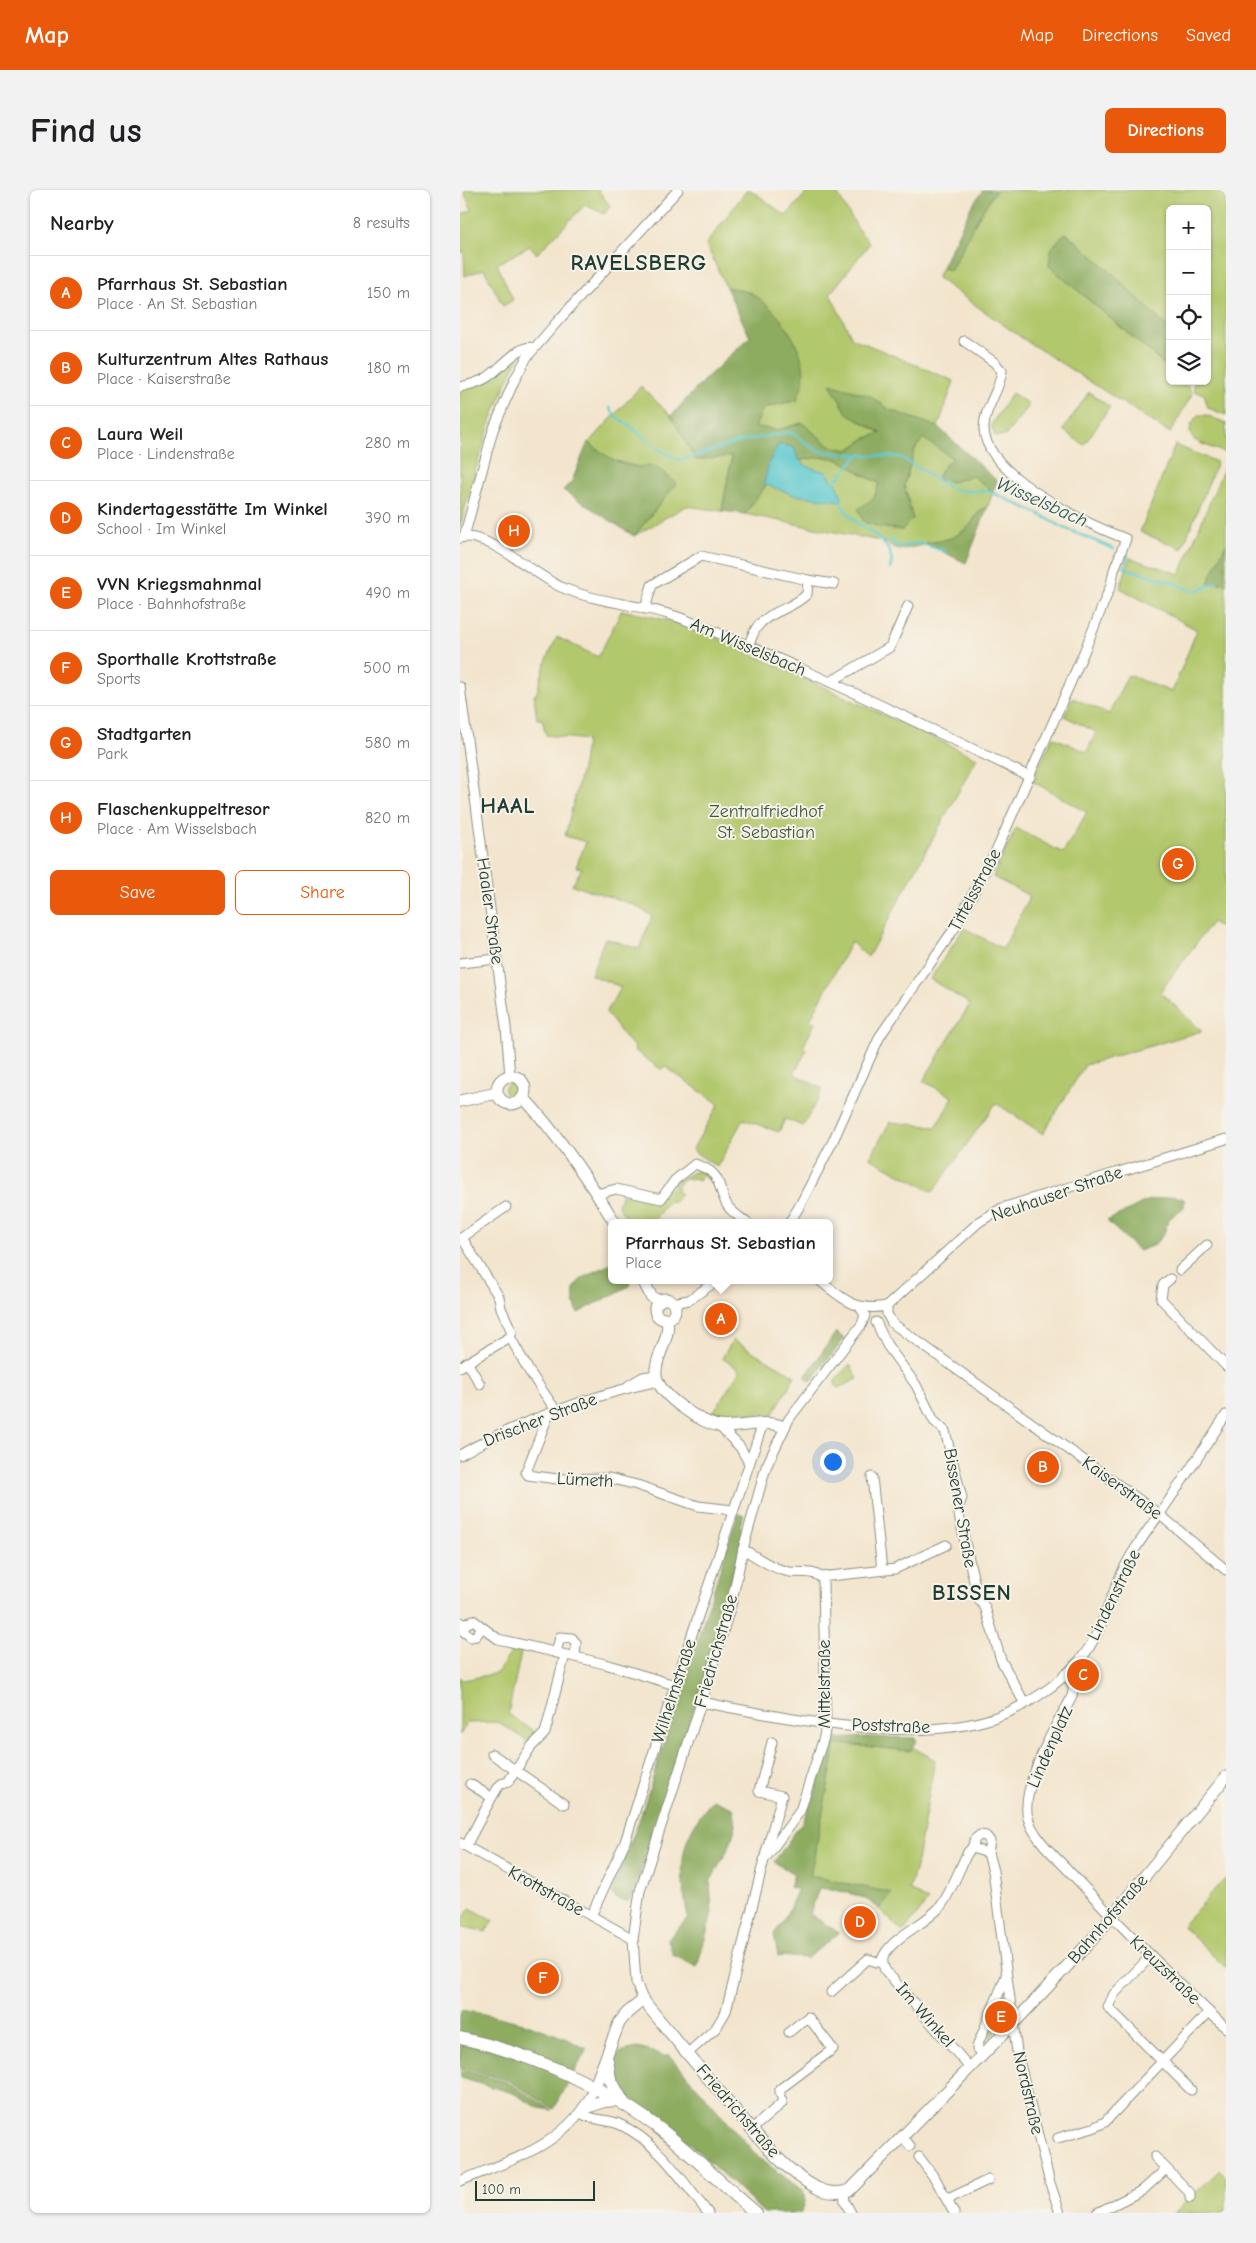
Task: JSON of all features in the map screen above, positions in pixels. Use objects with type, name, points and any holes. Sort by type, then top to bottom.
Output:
[{"type":"main road","points":[[460,2038],[517,2054],[620,2103],[664,2133],[756,2213]]},
{"type":"main road","points":[[607,2060],[610,2079],[620,2103]]},
{"type":"main road","points":[[582,2110],[604,2101],[620,2103]]},
{"type":"street","points":[[462,537],[493,430],[514,381],[534,348],[678,190]]},
{"type":"street","name":"Tittelsstraße","points":[[792,1219],[833,1141],[880,1036],[954,929],[982,879],[1030,777],[1098,618],[1126,539],[1082,521],[1002,466],[988,445],[984,422],[1002,371],[994,362],[964,341]]},
{"type":"street","points":[[460,387],[487,378],[520,350],[529,346],[534,348]]},
{"type":"street","name":"Am Wisselsbach","points":[[462,537],[484,542],[523,562],[560,587],[676,616],[748,646],[830,682],[1030,777]]},
{"type":"street","points":[[645,609],[652,585],[701,556],[834,584]]},
{"type":"street","points":[[748,646],[756,629],[764,620],[801,600],[807,594],[808,580]]},
{"type":"street","points":[[830,682],[890,647],[908,606]]},
{"type":"street","name":"Haaler Straße","points":[[460,687],[462,716],[497,959],[510,1076]]},
{"type":"street","points":[[460,963],[497,959]]},
{"type":"street","points":[[510,1076],[518,1078],[524,1085],[523,1097],[516,1103],[511,1104],[502,1101],[497,1093],[500,1082],[510,1076]]},
{"type":"street","points":[[460,1101],[497,1093]]},
{"type":"street","points":[[523,1097],[541,1118],[597,1194],[613,1219]]},
{"type":"street","name":"Neuhauser Straße","points":[[887,1306],[978,1222],[1002,1208],[1226,1139]]},
{"type":"street","points":[[597,1194],[616,1189],[661,1199],[675,1180],[695,1164],[712,1173],[717,1178],[727,1205],[743,1219]]},
{"type":"street","points":[[506,1207],[461,1239],[498,1297],[501,1308],[512,1328],[510,1337],[526,1366],[557,1412]]},
{"type":"street","points":[[1180,1270],[1207,1245]]},
{"type":"street","points":[[1170,1279],[1163,1285],[1161,1299],[1226,1366]]},
{"type":"street","points":[[645,1284],[651,1296],[659,1302]]},
{"type":"street","points":[[667,1319],[661,1318],[657,1314],[656,1307],[659,1302],[665,1300],[673,1303],[688,1300],[712,1284]]},
{"type":"street","points":[[824,1284],[850,1303],[860,1307],[873,1309],[887,1306],[887,1314],[892,1323]]},
{"type":"street","points":[[673,1303],[674,1312],[667,1319],[668,1336],[656,1369],[660,1388],[673,1400],[703,1419],[719,1426],[740,1447],[749,1463]]},
{"type":"street","points":[[860,1307],[865,1315],[862,1324],[876,1322],[892,1323]]},
{"type":"street","name":"Bissener Straße","points":[[876,1322],[887,1345],[916,1385],[934,1421],[945,1431],[962,1498],[958,1508],[978,1600],[985,1607],[1001,1660],[1025,1704]]},
{"type":"street","name":"Kaiserstraße","points":[[892,1323],[1159,1514],[1226,1570]]},
{"type":"street","name":"Friedrichstraße","points":[[847,2191],[824,2190],[794,2172],[752,2129],[688,2054],[644,2000],[636,1982],[633,1939],[640,1891],[731,1605],[743,1549],[766,1467],[784,1426],[862,1324]]},
{"type":"street","points":[[480,1384],[464,1364],[510,1337]]},
{"type":"street","name":"Drischer Straße","points":[[460,1455],[479,1444],[557,1412],[657,1378]]},
{"type":"street","name":"Lindenstraße","points":[[1065,1674],[1080,1659],[1096,1636],[1116,1583],[1129,1557],[1226,1415]]},
{"type":"street","name":"Lümeth","points":[[548,1416],[526,1472],[528,1475],[557,1479],[608,1478],[637,1485],[698,1506],[733,1510]]},
{"type":"street","points":[[719,1426],[763,1423],[784,1426]]},
{"type":"street","name":"Wilhelmstraße","points":[[591,1916],[625,1842],[763,1423]]},
{"type":"street","points":[[872,1477],[882,1570]]},
{"type":"street","points":[[743,1549],[772,1566],[789,1572],[816,1574],[821,1577],[904,1566],[946,1544]]},
{"type":"street","name":"Mittelstraße","points":[[764,1860],[800,1811],[824,1737],[826,1723],[823,1581],[821,1577]]},
{"type":"street","points":[[482,1627],[476,1636],[471,1637],[463,1631],[462,1624],[473,1620],[498,1639],[605,1664],[675,1686]]},
{"type":"street","points":[[463,1844],[488,1808],[491,1796],[500,1785],[508,1782],[532,1747],[546,1733],[560,1654],[560,1637],[572,1638],[576,1643],[574,1657]]},
{"type":"street","name":"Lindenplatz","points":[[963,1725],[997,1717],[1025,1704],[1054,1685],[1065,1674],[1073,1685],[1072,1697],[1047,1745],[1031,1785],[1027,1802],[1028,1818]]},
{"type":"street","name":"Poststraße","points":[[701,1702],[826,1723],[897,1729],[963,1725]]},
{"type":"street","name":"Mittelstraße","points":[[688,2054],[716,2028],[726,2011],[782,1796],[759,1790],[772,1742]]},
{"type":"street","points":[[492,1754],[564,1804]]},
{"type":"street","name":"Bahnhofstraße","points":[[847,2191],[983,2055],[1112,1918],[1226,1778]]},
{"type":"street","points":[[470,1784],[491,1796]]},
{"type":"street","name":"Kreuzstraße","points":[[1028,1818],[1044,1843],[1112,1918],[1150,1957],[1226,2028]]},
{"type":"street","name":"Nordstraße","points":[[972,1848],[975,1839],[980,1835],[986,1836],[990,1841],[988,1853],[993,1871],[1017,2052],[1039,2144],[1060,2213]]},
{"type":"street","name":"Krottstraße","points":[[463,1844],[633,1939]]},
{"type":"street","points":[[831,1992],[868,1959],[877,1962],[882,1961],[884,1955],[905,1935],[916,1928],[940,1906],[968,1852],[972,1848],[988,1853]]},
{"type":"street","points":[[1150,1957],[1114,1994],[1108,2007],[1191,2090]]},
{"type":"street","name":"Im Winkel","points":[[882,1961],[885,1970],[970,2068]]},
{"type":"street","points":[[983,2055],[977,2049],[978,2044],[1006,1976]]},
{"type":"street","points":[[460,2181],[541,2148],[582,2110],[607,2060],[619,2023],[644,2000]]},
{"type":"street","points":[[1058,2138],[1093,2128],[1106,2122],[1209,2012]]},
{"type":"street","points":[[752,2129],[782,2103],[780,2089],[832,2048],[806,2014],[789,2032]]},
{"type":"street","points":[[582,2110],[591,2119],[620,2124],[651,2144],[708,2213]]},
{"type":"street","points":[[903,2137],[910,2146]]},
{"type":"street","points":[[918,2156],[948,2199],[954,2213]]},
{"type":"street","points":[[1155,2157],[1190,2193],[1190,2198]]},
{"type":"street","points":[[1097,2213],[1115,2210],[1143,2190],[1166,2169]]},
{"type":"street","points":[[948,2199],[988,2180]]},
{"type":"street","points":[[847,2191],[845,2202],[851,2213]]},
{"type":"green space","points":[[463,190],[598,190],[610,206],[604,214],[585,205],[537,254],[530,246],[497,264],[513,300],[503,306],[484,269],[465,276],[464,251],[460,252],[460,215],[472,210]]},
{"type":"green space","points":[[747,190],[751,190],[786,216],[809,190],[835,190],[860,232],[870,243],[830,294],[852,338],[954,381],[938,427],[890,410],[868,395],[847,413],[882,434],[866,438],[848,450],[830,446],[802,423],[777,430],[755,427],[763,408],[797,400],[752,293],[726,287],[706,244]]},
{"type":"green space","points":[[983,190],[996,190],[979,216],[950,271],[942,267],[971,207]]},
{"type":"green space","points":[[996,190],[1226,190],[1226,415],[1208,408],[1204,394],[1194,391],[1194,385],[1211,385],[1211,205],[1166,205],[1166,326],[1110,271],[1066,233],[1055,243],[1049,266],[1166,366],[1166,385],[1188,385],[1192,394],[1170,433],[1025,340],[937,278],[942,267],[950,271],[979,216]]},
{"type":"green space","points":[[1066,233],[1110,271],[1166,326],[1166,366],[1049,266],[1051,249]]},
{"type":"green space","points":[[726,287],[749,293],[762,300],[771,309],[781,320],[796,344],[804,369],[803,381],[797,400],[763,408],[755,427],[777,430],[802,423],[830,446],[848,450],[866,438],[881,433],[847,413],[830,384],[868,395],[890,410],[938,427],[997,481],[993,492],[973,476],[951,482],[937,479],[940,471],[952,458],[923,438],[914,451],[904,485],[913,519],[902,530],[879,527],[864,522],[858,509],[874,498],[879,483],[841,461],[826,457],[808,459],[775,468],[767,484],[745,514],[722,511],[732,456],[696,460],[671,416],[703,381],[750,337]]},
{"type":"green space","points":[[522,352],[493,416],[460,526],[460,390],[490,380]]},
{"type":"green space","points":[[641,386],[671,416],[696,460],[732,455],[722,511],[686,506],[634,536],[677,483],[642,468],[610,459],[589,443]]},
{"type":"green space","points":[[1089,392],[1110,407],[1084,445],[1063,430]]},
{"type":"green space","points":[[1012,393],[1027,403],[1028,407],[1005,436],[995,436],[991,425]]},
{"type":"green space","points":[[1198,415],[1206,415],[1226,423],[1226,453],[1193,439],[1190,433],[1191,425]]},
{"type":"green space","points":[[923,437],[952,458],[940,471],[937,479],[951,482],[973,476],[993,492],[988,506],[979,511],[969,527],[949,540],[898,550],[885,542],[745,514],[767,484],[775,468],[808,459],[826,457],[841,461],[879,483],[874,498],[879,527],[902,530],[909,500],[904,485],[914,451]]},
{"type":"green space","points":[[588,442],[618,462],[635,467],[654,465],[677,483],[634,536],[563,490],[572,481]]},
{"type":"green space","points":[[1175,445],[1217,462],[1182,549],[1140,532]]},
{"type":"green space","points":[[1226,463],[1226,544],[1208,583],[1226,583],[1226,933],[1212,922],[1160,992],[1202,1031],[1085,1065],[1043,1134],[996,1103],[933,1192],[870,1158],[890,1122],[936,1127],[953,1097],[923,1081],[970,1004],[930,979],[964,928],[1003,949],[1030,896],[993,877],[1016,828],[1063,853],[1087,812],[1032,781],[1053,737],[1087,752],[1096,732],[1064,716],[1073,698],[1109,714],[1128,675],[1172,692],[1197,630],[1120,588],[1130,558],[1180,574]]},
{"type":"green space","points":[[988,506],[966,563],[925,543],[948,539],[960,534],[969,526],[979,512]]},
{"type":"green space","points":[[1226,544],[1226,583],[1208,583]]},
{"type":"green space","name":"Zentralfriedhof St. Sebastian","points":[[622,610],[675,622],[715,637],[977,758],[868,957],[851,942],[810,1020],[815,1023],[803,1047],[807,1050],[794,1074],[823,1089],[803,1126],[785,1119],[779,1132],[743,1119],[717,1167],[692,1150],[719,1104],[664,1066],[662,1070],[634,1050],[635,1047],[626,1039],[606,1012],[621,987],[591,975],[605,938],[639,949],[652,916],[633,904],[572,885],[582,868],[576,867],[586,842],[565,836],[583,765],[586,740],[546,735],[542,719],[537,719],[534,695],[536,695],[545,664],[557,637],[598,657]]},
{"type":"green space","points":[[508,1083],[514,1083],[518,1090],[514,1097],[508,1097],[504,1093],[504,1087]]},
{"type":"green space","points":[[700,1170],[711,1178],[709,1180],[703,1175],[698,1181],[694,1178],[682,1180],[676,1190],[681,1194],[674,1202],[668,1201],[655,1219],[627,1219],[618,1206],[621,1194],[657,1201],[671,1187],[693,1172]]},
{"type":"green space","points":[[1174,1196],[1184,1199],[1184,1207],[1169,1219],[1164,1233],[1154,1245],[1139,1251],[1107,1221],[1146,1201]]},
{"type":"green space","points":[[608,1265],[608,1284],[631,1285],[578,1313],[574,1301],[574,1292],[580,1280]]},
{"type":"green space","points":[[836,1332],[844,1339],[811,1381],[805,1377]]},
{"type":"green space","points":[[733,1340],[795,1376],[772,1416],[757,1414],[728,1416],[714,1411],[740,1370],[722,1358]]},
{"type":"green space","points":[[850,1364],[858,1379],[838,1388],[834,1382]]},
{"type":"green space","points":[[738,1514],[744,1515],[739,1527],[745,1528],[734,1570],[728,1604],[633,1895],[627,1902],[616,1899],[612,1892],[640,1818]]},
{"type":"green space","points":[[515,1647],[522,1648],[508,1714],[535,1732],[528,1741],[498,1722],[467,1723],[460,1735],[460,1677],[464,1680],[497,1673]]},
{"type":"green space","points":[[867,1737],[915,1738],[917,1741],[910,1751],[845,1744],[836,1745],[810,1876],[892,1893],[879,1909],[859,1896],[819,1888],[810,1914],[839,1933],[807,1958],[778,1956],[774,1934],[783,1922],[798,1889],[790,1887],[794,1874],[774,1862],[803,1821],[816,1790],[831,1739]]},
{"type":"green space","points":[[845,1744],[910,1751],[914,1748],[935,1760],[916,1867],[909,1890],[928,1901],[903,1932],[879,1909],[891,1893],[810,1876],[836,1745]]},
{"type":"green space","points":[[713,1800],[733,1808],[736,1825],[730,1845],[710,1882],[712,1913],[697,1967],[673,1955],[668,1939],[688,1918],[682,1869],[684,1855],[687,1841],[693,1828],[701,1814]]},
{"type":"green space","points":[[1226,1878],[1226,1968],[1182,1926]]},
{"type":"green space","points":[[470,1908],[493,1920],[486,1932],[460,1926],[460,1921],[462,1921]]},
{"type":"green space","points":[[1003,2003],[1008,2019],[989,2038],[1000,2005]]},
{"type":"green space","points":[[460,2010],[525,2024],[587,2049],[554,2109],[508,2080],[460,2068]]},
{"type":"green space","points":[[637,2048],[658,2053],[663,2057],[669,2055],[759,2158],[802,2190],[805,2201],[800,2213],[764,2213],[687,2141],[621,2090],[613,2070],[616,2056],[623,2051]]},
{"type":"green space","points":[[460,2070],[507,2082],[552,2110],[539,2108],[513,2093],[460,2078]]},
{"type":"green space","points":[[1220,2170],[1226,2177],[1226,2213],[1174,2213]]},
{"type":"water","points":[[779,444],[795,448],[798,459],[806,465],[827,472],[833,482],[837,484],[842,498],[841,501],[794,495],[764,484],[769,462]]},
{"type":"waterway","name":"Wisselsbach","points":[[610,408],[617,417],[656,447],[681,460],[742,441],[791,432],[816,450],[842,454]]},
{"type":"waterway","name":"Wisselsbach","points":[[847,454],[900,457],[952,489],[989,491],[1062,527],[1114,549]]},
{"type":"waterway","points":[[847,468],[858,455]]},
{"type":"waterway","points":[[833,483],[844,472]]},
{"type":"waterway","points":[[839,498],[850,516],[880,539],[886,546],[892,560],[890,569]]},
{"type":"waterway","points":[[890,539],[898,547],[920,543],[945,551]]},
{"type":"waterway","name":"Wisselsbach","points":[[1126,554],[1128,557],[1124,565],[1125,568],[1172,582],[1193,591],[1217,582]]},
{"type":"place","name":"Flaschenkuppeltresor","points":[[514,531]]},
{"type":"place","name":"Stadtgarten","points":[[1178,864]]},
{"type":"place","name":"Pfarrhaus St. Sebastian","points":[[721,1319]]},
{"type":"place","name":"Kulturzentrum Altes Rathaus","points":[[1043,1467]]},
{"type":"place","name":"Laura Weil","points":[[1083,1675]]},
{"type":"place","name":"Kindertagesstätte Im Winkel","points":[[860,1922]]},
{"type":"place","name":"Sporthalle Krottstraße","points":[[543,1978]]},
{"type":"place","name":"VVN Kriegsmahnmal","points":[[1001,2017]]},
{"type":"district","name":"RAVELSBERG","points":[[639,263]]},
{"type":"district","name":"HAAL","points":[[508,806]]},
{"type":"district","name":"BISSEN","points":[[972,1593]]}]
